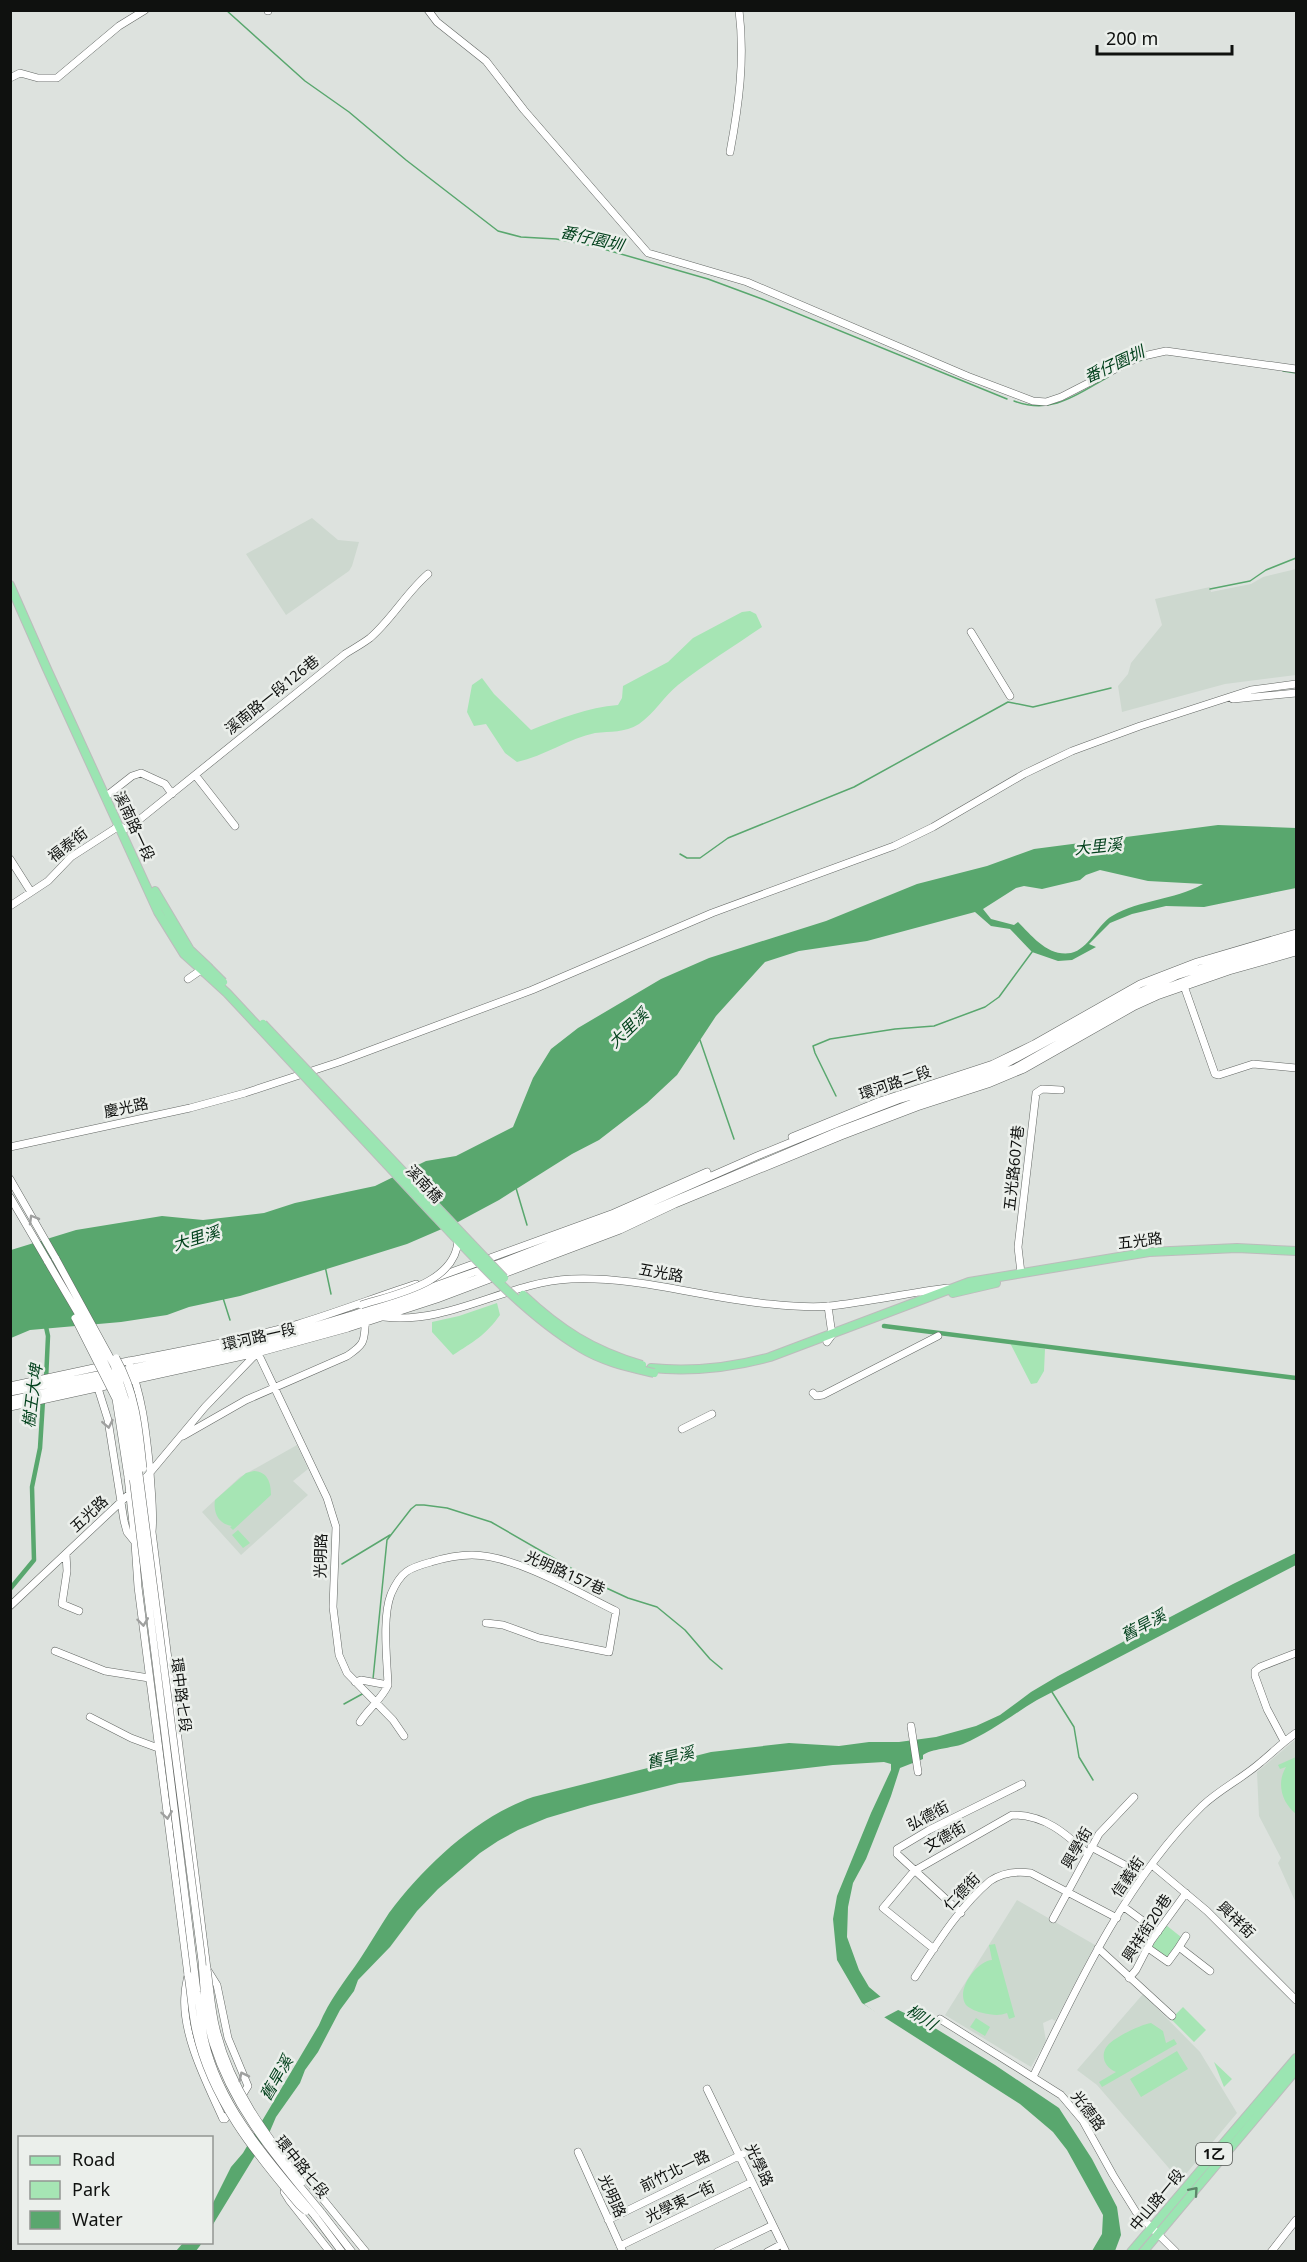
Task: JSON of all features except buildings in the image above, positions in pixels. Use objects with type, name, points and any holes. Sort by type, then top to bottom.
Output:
[{"type":"main road","name":"溪南路一段","points":[[10,585],[52,681],[122,828],[173,924],[205,970]]},
{"type":"main road","name":"溪南橋","points":[[205,970],[458,1240],[527,1307],[561,1335],[594,1355],[621,1365],[652,1370]]},
{"type":"main road","name":"溪南橋","points":[[205,970],[371,1135],[504,1277],[539,1310],[603,1352],[652,1370]]},
{"type":"main road","name":"五光路","points":[[652,1370],[690,1370],[740,1365],[770,1358],[829,1338],[955,1289],[1021,1273],[1149,1252],[1237,1248],[1296,1251]]},
{"type":"main road","name":"五光路","points":[[955,1289],[1148,1257],[1205,1253],[1296,1256]]},
{"type":"main road","name":"中山路一段","points":[[1143,2252],[1154,2230],[1296,2058]]},
{"type":"main road","name":"中山路一段","points":[[1131,2252],[1154,2230],[1296,2070]]},
{"type":"street","points":[[428,10],[437,22],[486,62],[524,110],[648,254],[747,282],[967,376],[1033,401],[1046,402],[1061,398],[1138,357],[1166,351],[1296,369]]},
{"type":"street","points":[[730,152],[741,88],[739,10]]},
{"type":"street","points":[[10,67],[20,73],[38,78],[57,78],[118,26],[141,12]]},
{"type":"street","points":[[10,78],[20,73]]},
{"type":"street","name":"溪南路一段126巷","points":[[122,828],[196,776],[345,654],[370,638],[398,608],[414,585],[428,574]]},
{"type":"street","points":[[971,632],[1010,696]]},
{"type":"street","points":[[1222,700],[1251,690],[1296,684]]},
{"type":"street","points":[[1222,700],[1296,693]]},
{"type":"street","name":"慶光路","points":[[11,1146],[190,1108],[245,1093],[339,1062],[532,990],[712,913],[894,846],[924,832],[1024,774],[1072,751],[1222,700]]},
{"type":"street","points":[[109,797],[132,776],[141,773],[165,784],[172,794]]},
{"type":"street","points":[[196,776],[235,826]]},
{"type":"street","name":"福泰街","points":[[10,906],[48,881],[72,857],[122,828]]},
{"type":"street","points":[[10,859],[31,892]]},
{"type":"street","name":"環河路二段","points":[[942,1090],[1024,1049],[1140,984],[1197,962],[1296,933]]},
{"type":"street","name":"環河路二段","points":[[504,1264],[620,1230],[675,1204],[807,1149],[914,1099],[1016,1060],[1083,1022],[1168,979],[1213,962],[1296,938]]},
{"type":"street","name":"環河路二段","points":[[504,1264],[817,1126],[997,1075],[1026,1063],[1133,1001],[1206,972],[1296,945]]},
{"type":"street","name":"環河路二段","points":[[942,1090],[988,1084],[1024,1069],[1136,1006],[1184,986],[1296,952]]},
{"type":"street","points":[[188,979],[205,970]]},
{"type":"street","points":[[1184,986],[1217,1076],[1253,1064],[1296,1068]]},
{"type":"street","name":"五光路607巷","points":[[1021,1273],[1018,1247],[1036,1093],[1042,1089],[1061,1090]]},
{"type":"street","name":"環中路七段","points":[[10,1179],[114,1365],[132,1420],[204,1991],[213,2043],[245,2116],[318,2214],[342,2252]]},
{"type":"street","name":"環中路七段","points":[[10,1197],[107,1367],[121,1399],[126,1421],[197,1992],[206,2044],[220,2082],[239,2119],[262,2152],[352,2252]]},
{"type":"street","points":[[181,1437],[273,1388],[332,1363],[356,1350],[365,1336],[369,1314],[378,1300],[440,1275],[453,1261],[458,1240]]},
{"type":"street","points":[[56,1259],[74,1282],[124,1373],[133,1396],[146,1470],[143,1481],[152,1532]]},
{"type":"street","points":[[48,1262],[60,1291],[116,1399],[135,1543]]},
{"type":"street","name":"環河路一段","points":[[10,1400],[95,1378],[254,1345],[297,1324],[369,1314],[381,1295],[504,1264]]},
{"type":"street","name":"環河路一段","points":[[10,1392],[132,1371],[254,1345],[369,1314],[436,1299],[504,1264]]},
{"type":"street","name":"五光路","points":[[369,1314],[429,1316],[527,1286],[569,1279],[633,1282],[769,1304],[828,1306],[955,1289]]},
{"type":"street","points":[[828,1306],[829,1338]]},
{"type":"street","points":[[813,1393],[816,1396],[823,1395],[938,1336]]},
{"type":"street","points":[[146,1470],[165,1457],[254,1345]]},
{"type":"street","name":"光明路","points":[[254,1345],[327,1498],[336,1527],[333,1607],[339,1656],[346,1673],[393,1720],[404,1736]]},
{"type":"street","name":"環中路七段","points":[[132,1371],[146,1424],[146,1470],[153,1515],[152,1532],[215,2028],[233,2078],[249,2111],[311,2194],[318,2214]]},
{"type":"street","name":"環河路一段","points":[[10,1386],[95,1378]]},
{"type":"street","name":"環河路一段","points":[[10,1407],[95,1378]]},
{"type":"street","name":"環中路七段","points":[[95,1378],[108,1420],[120,1503],[127,1532],[135,1543],[138,1592],[196,2031],[211,2076],[234,2122],[257,2155],[299,2205],[318,2214]]},
{"type":"street","points":[[682,1428],[712,1414]]},
{"type":"street","name":"五光路","points":[[10,1606],[143,1481]]},
{"type":"street","points":[[66,1554],[67,1571],[62,1604],[79,1611]]},
{"type":"street","name":"光明路157巷","points":[[386,1685],[386,1624],[390,1595],[402,1574],[414,1566],[461,1556],[483,1556],[544,1575],[616,1611],[609,1652],[539,1638],[503,1625],[486,1623]]},
{"type":"street","points":[[138,1582],[149,1584],[158,1577]]},
{"type":"street","points":[[138,1592],[145,1588],[160,1587]]},
{"type":"street","points":[[56,1651],[105,1671],[150,1678]]},
{"type":"street","points":[[1284,1741],[1267,1708],[1255,1671],[1296,1653]]},
{"type":"street","points":[[355,1682],[386,1685],[385,1692],[373,1699],[360,1722]]},
{"type":"street","points":[[90,1717],[131,1738],[158,1748]]},
{"type":"street","points":[[912,1726],[918,1772]]},
{"type":"street","name":"信義街","points":[[1033,2077],[1098,1948],[1144,1875],[1172,1837],[1205,1803],[1260,1764],[1296,1733]]},
{"type":"street","name":"弘德街","points":[[961,1913],[897,1854],[897,1849],[929,1830],[1022,1784]]},
{"type":"street","name":"興學街","points":[[1053,1919],[1099,1834],[1134,1797]]},
{"type":"street","name":"文德街","points":[[934,1949],[883,1908],[914,1871],[1012,1815],[1023,1815],[1046,1821],[1090,1851],[1144,1875]]},
{"type":"street","name":"興祥街","points":[[1152,1865],[1236,1939],[1296,2000]]},
{"type":"street","name":"仁德街","points":[[915,1977],[961,1913],[991,1881],[1002,1875],[1020,1871],[1031,1873],[1117,1918]]},
{"type":"street","name":"興祥街20巷","points":[[1129,1978],[1186,1893]]},
{"type":"street","points":[[1124,1907],[1158,1932]]},
{"type":"street","points":[[1148,1948],[1168,1962],[1186,1936]]},
{"type":"street","points":[[1179,1947],[1210,1971]]},
{"type":"street","points":[[1098,1948],[1172,2016]]},
{"type":"street","points":[[188,1975],[185,1994],[189,2031],[202,2072],[224,2120],[248,2086],[228,2038],[217,1984],[207,1969]]},
{"type":"street","name":"光德路","points":[[940,2019],[1061,2096],[1083,2121],[1126,2197],[1176,2252]]},
{"type":"street","name":"光學路","points":[[707,2089],[786,2252]]},
{"type":"street","name":"前竹北一路","points":[[608,2220],[755,2148]]},
{"type":"street","name":"光明路","points":[[578,2152],[621,2249]]},
{"type":"street","points":[[330,2252],[284,2192],[287,2184],[298,2175],[302,2175],[309,2182],[366,2252]]},
{"type":"street","name":"光學東一街","points":[[621,2249],[752,2182]]},
{"type":"street","points":[[1271,2252],[1296,2220]]},
{"type":"street","points":[[717,2252],[773,2225]]},
{"type":"street","points":[[767,2252],[782,2244]]},
{"type":"shaded area","points":[[312,518],[338,540],[359,542],[349,571],[286,615],[246,554]]},
{"type":"shaded area","points":[[1296,569],[1296,675],[1225,684],[1122,712],[1118,686],[1128,674],[1131,663],[1162,625],[1155,599],[1210,587],[1211,592],[1251,584],[1263,577]]},
{"type":"shaded area","points":[[297,1445],[308,1469],[293,1481],[308,1495],[241,1555],[202,1512],[240,1477]]},
{"type":"shaded area","points":[[1296,1739],[1296,1903],[1278,1863],[1281,1858],[1259,1816],[1257,1772]]},
{"type":"shaded area","points":[[1017,1900],[1095,1945],[1055,2021],[1052,2019],[1043,2023],[1046,2041],[1031,2067],[945,2015]]},
{"type":"shaded area","points":[[1143,1994],[1200,2052],[1237,2113],[1180,2181],[1097,2085],[1077,2070]]},
{"type":"green space","points":[[750,611],[756,614],[762,627],[678,685],[645,720],[628,729],[586,735],[517,762],[505,753],[486,724],[474,726],[467,712],[472,685],[482,678],[494,694],[531,730],[585,711],[618,705],[622,698],[623,686],[668,662],[693,638],[742,612]]},
{"type":"green space","points":[[497,1303],[500,1315],[490,1328],[453,1355],[432,1332],[432,1322],[459,1316]]},
{"type":"green space","points":[[1010,1343],[1045,1349],[1044,1371],[1037,1383],[1031,1384]]},
{"type":"green space","points":[[254,1471],[266,1476],[271,1495],[233,1530],[230,1527],[232,1526],[223,1523],[218,1517],[215,1500],[246,1473]]},
{"type":"green space","points":[[238,1530],[250,1543],[243,1548],[232,1535]]},
{"type":"green space","points":[[1296,1757],[1296,1814],[1287,1804],[1282,1792],[1281,1780],[1286,1767],[1280,1769],[1278,1765]]},
{"type":"green space","points":[[1166,1925],[1181,1937],[1168,1958],[1151,1948]]},
{"type":"green space","points":[[995,1944],[1015,2017],[1009,2019],[1007,2013],[992,2015],[974,2010],[966,2005],[963,1999],[965,1984],[969,1977],[980,1965],[992,1960],[989,1945]]},
{"type":"green space","points":[[1183,2007],[1206,2030],[1194,2042],[1171,2019]]},
{"type":"green space","points":[[976,2018],[990,2027],[985,2036],[970,2027]]},
{"type":"green space","points":[[1151,2023],[1163,2031],[1166,2043],[1174,2039],[1177,2044],[1102,2087],[1099,2082],[1116,2072],[1104,2061],[1105,2049],[1108,2045],[1129,2031]]},
{"type":"green space","points":[[1177,2051],[1188,2069],[1141,2097],[1130,2079]]},
{"type":"green space","points":[[1214,2062],[1232,2079],[1224,2087]]},
{"type":"water","name":"大里溪","points":[[1218,825],[1296,828],[1296,888],[1204,907],[1166,906],[1132,914],[1110,923],[1089,944],[1096,947],[1072,960],[1058,961],[1032,952],[1010,929],[991,926],[975,912],[867,941],[799,951],[765,962],[716,1016],[677,1075],[647,1103],[599,1140],[458,1222],[407,1244],[240,1296],[189,1307],[167,1315],[121,1322],[30,1330],[11,1338],[11,1250],[76,1230],[162,1216],[203,1220],[264,1213],[295,1203],[375,1186],[426,1161],[456,1156],[513,1127],[533,1078],[551,1049],[578,1028],[661,979],[709,958],[826,921],[917,884],[987,866],[1034,849]],"holes":[[[1100,870],[1148,881],[1203,884],[1180,894],[1123,910],[1107,920],[1083,947],[1071,953],[1048,949],[1018,922],[1014,925],[991,919],[983,909],[1016,888],[1024,886],[1042,889],[1080,880]]]},
{"type":"water","name":"舊旱溪","points":[[1296,1553],[1296,1565],[1037,1700],[973,1740],[927,1753],[923,1755],[923,1759],[900,1768],[866,1859],[853,1883],[848,1907],[847,1937],[859,1970],[869,1987],[894,2008],[930,2025],[1059,2108],[1092,2159],[1117,2207],[1121,2235],[1115,2251],[1092,2251],[1102,2234],[1103,2215],[1067,2150],[1053,2132],[1020,2104],[862,2003],[837,1960],[833,1919],[837,1896],[891,1770],[891,1764],[884,1762],[833,1765],[679,1783],[547,1818],[518,1830],[480,1853],[438,1889],[417,1911],[390,1947],[358,1980],[354,1991],[340,2010],[318,2052],[305,2070],[300,2083],[276,2117],[270,2131],[213,2224],[213,2203],[231,2167],[243,2153],[332,1999],[389,1913],[435,1860],[453,1844],[492,1817],[533,1797],[711,1752],[789,1743],[839,1746],[869,1742],[899,1742],[936,1737],[976,1726],[1000,1715],[1058,1676]]},
{"type":"water","points":[[182,2244],[201,2244],[196,2251],[176,2251]]},
{"type":"pier","points":[[884,1995],[900,2009],[883,2018],[864,2004]]},
{"type":"waterway","name":"番仔園圳","points":[[226,10],[305,81],[349,112],[406,160],[498,231],[521,237],[556,239],[593,246],[708,279],[1007,399]]},
{"type":"waterway","name":"番仔園圳","points":[[1136,362],[1148,358]]},
{"type":"waterway","name":"番仔園圳","points":[[1283,371],[1296,373]]},
{"type":"waterway","name":"番仔園圳","points":[[1014,401],[1040,406],[1052,404],[1074,396],[1108,377]]},
{"type":"waterway","points":[[1210,589],[1250,581],[1266,570],[1296,558]]},
{"type":"waterway","points":[[680,854],[687,858],[700,858],[728,838],[854,787],[1008,702],[1033,707],[1111,688]]},
{"type":"waterway","points":[[836,1096],[813,1046],[830,1039],[895,1029],[934,1026],[985,1007],[999,997],[1032,952]]},
{"type":"waterway","points":[[700,1040],[734,1139]]},
{"type":"waterway","points":[[516,1188],[527,1225]]},
{"type":"waterway","points":[[325,1266],[331,1294]]},
{"type":"waterway","points":[[223,1298],[230,1320]]},
{"type":"waterway","name":"樹王大埤","points":[[45,1322],[48,1336],[46,1380]]},
{"type":"waterway","points":[[884,1326],[1296,1378]]},
{"type":"waterway","name":"樹王大埤","points":[[10,1589],[34,1560],[32,1487],[40,1448],[43,1400]]},
{"type":"waterway","name":"舊旱溪","points":[[373,1679],[387,1540],[416,1505],[447,1508],[491,1522],[602,1586],[628,1598],[657,1607],[685,1630],[710,1659],[722,1669]]},
{"type":"waterway","points":[[342,1564],[390,1535]]},
{"type":"waterway","points":[[1052,1692],[1074,1727],[1079,1757],[1093,1780]]},
{"type":"waterway","name":"舊旱溪","points":[[344,1704],[364,1693]]},
{"type":"water label","name":"柳川","points":[[922,2017]]}]
